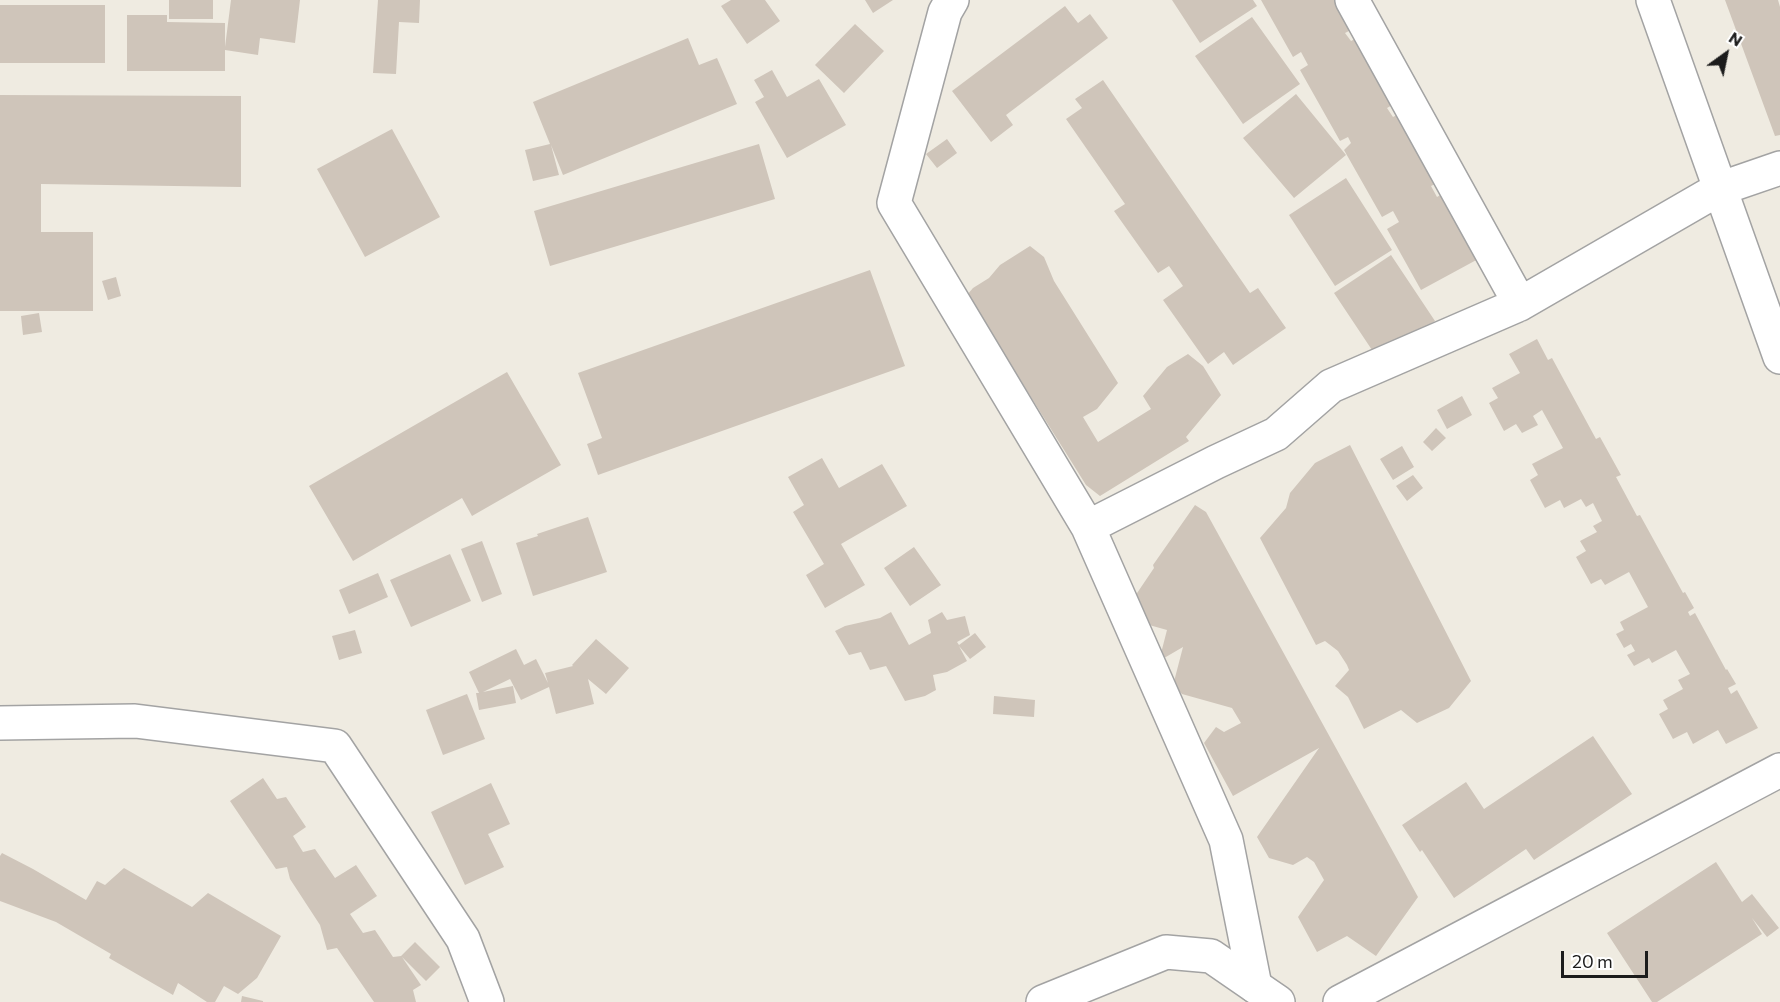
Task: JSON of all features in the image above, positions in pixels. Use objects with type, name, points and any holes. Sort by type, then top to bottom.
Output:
[{"type":"street","points":[[952,0],[945,12],[894,203],[1088,527],[1226,840],[1266,994]]},
{"type":"street","points":[[1653,0],[1780,357]]},
{"type":"street","points":[[1356,1],[1520,304]]},
{"type":"street","points":[[1088,527],[1276,434],[1331,386],[1520,304],[1719,189],[1780,168]]},
{"type":"street","points":[[0,723],[135,721],[334,746],[463,939],[487,1002]]},
{"type":"street","points":[[1340,1002],[1780,770]]},
{"type":"street","points":[[1043,1002],[1166,952],[1211,956],[1266,994]]},
{"type":"building","points":[[169,0],[213,0],[213,19],[169,19]]},
{"type":"building","points":[[231,0],[300,0],[295,43],[260,38],[258,55],[225,50],[225,71],[127,71],[127,15],[167,15],[167,22],[225,23],[225,47]]},
{"type":"building","points":[[378,0],[420,0],[419,23],[399,22],[396,74],[373,73]]},
{"type":"building","points":[[731,0],[765,0],[780,21],[747,44],[721,6]]},
{"type":"building","points":[[865,0],[893,0],[873,13]]},
{"type":"building","points":[[1172,0],[1253,0],[1257,6],[1200,43]]},
{"type":"building","points":[[1261,0],[1340,0],[1355,28],[1345,33],[1351,41],[1359,37],[1396,103],[1387,108],[1393,117],[1401,113],[1439,182],[1431,186],[1437,197],[1444,193],[1480,258],[1421,290],[1387,229],[1399,222],[1393,211],[1382,217],[1344,150],[1351,143],[1348,137],[1340,141],[1300,70],[1308,65],[1301,52],[1293,57]]},
{"type":"building","points":[[1725,0],[1778,0],[1780,7],[1780,135],[1775,136]]},
{"type":"building","points":[[0,5],[105,5],[105,63],[0,63]]},
{"type":"building","points":[[1065,6],[1078,23],[1090,14],[1108,38],[1006,115],[1013,125],[991,142],[952,91]]},
{"type":"building","points":[[1252,17],[1300,84],[1243,124],[1195,56]]},
{"type":"building","points":[[855,24],[884,51],[844,93],[815,65]]},
{"type":"building","points":[[688,38],[699,65],[717,58],[737,104],[563,175],[551,145],[559,175],[533,181],[525,150],[550,144],[533,102]]},
{"type":"building","points":[[772,70],[787,97],[819,79],[846,125],[787,158],[755,102],[764,97],[754,80]]},
{"type":"building","points":[[1103,80],[1250,293],[1258,288],[1286,328],[1233,365],[1224,352],[1208,364],[1163,300],[1183,286],[1169,266],[1158,273],[1114,211],[1125,204],[1066,119],[1082,108],[1075,99]]},
{"type":"building","points":[[1296,94],[1346,155],[1294,198],[1243,138]]},
{"type":"building","points":[[0,95],[241,96],[241,187],[41,184],[41,232],[93,232],[93,311],[0,311]]},
{"type":"building","points":[[392,129],[440,217],[365,257],[317,169]]},
{"type":"building","points":[[947,139],[957,153],[937,168],[926,154]]},
{"type":"building","points":[[759,144],[775,199],[550,266],[534,211]]},
{"type":"building","points":[[1346,178],[1392,250],[1335,286],[1289,215]]},
{"type":"building","points":[[1030,246],[1044,257],[1054,281],[1118,383],[1097,409],[1083,417],[1098,442],[1151,409],[1143,396],[1167,367],[1188,354],[1203,366],[1221,395],[1186,437],[1189,441],[1100,496],[1086,485],[967,295],[973,288],[989,278],[1000,265]]},
{"type":"building","points":[[1391,255],[1435,321],[1378,359],[1334,293]]},
{"type":"building","points":[[870,270],[905,366],[598,475],[587,444],[602,438],[578,373]]},
{"type":"building","points":[[116,277],[121,296],[108,300],[102,281]]},
{"type":"building","points":[[39,313],[42,332],[23,335],[21,316]]},
{"type":"building","points":[[1537,339],[1548,360],[1552,358],[1596,439],[1600,437],[1621,475],[1616,477],[1637,516],[1640,515],[1683,593],[1685,592],[1694,608],[1688,612],[1690,616],[1695,613],[1736,684],[1728,688],[1731,694],[1737,690],[1758,728],[1726,744],[1718,730],[1693,744],[1687,732],[1673,739],[1659,714],[1668,709],[1663,700],[1683,689],[1678,680],[1690,674],[1676,650],[1652,663],[1649,658],[1634,666],[1627,655],[1635,651],[1631,644],[1624,648],[1616,634],[1624,630],[1620,622],[1648,607],[1629,572],[1605,585],[1601,579],[1591,584],[1576,557],[1586,551],[1580,541],[1597,532],[1593,526],[1602,521],[1593,503],[1586,507],[1581,499],[1564,508],[1560,500],[1545,508],[1530,480],[1538,475],[1532,464],[1563,448],[1542,410],[1533,416],[1538,425],[1522,433],[1516,424],[1504,431],[1489,403],[1498,398],[1492,388],[1520,373],[1509,354]]},
{"type":"building","points":[[507,372],[561,465],[472,516],[462,498],[353,561],[309,486]]},
{"type":"building","points":[[1462,396],[1472,415],[1447,429],[1437,410]]},
{"type":"building","points":[[1436,428],[1446,438],[1432,451],[1423,442]]},
{"type":"building","points":[[1350,445],[1471,681],[1449,708],[1417,723],[1401,710],[1364,729],[1348,697],[1335,686],[1349,670],[1347,665],[1338,651],[1325,641],[1316,645],[1260,538],[1286,508],[1290,493],[1315,463]]},
{"type":"building","points":[[1402,446],[1414,467],[1393,480],[1380,459]]},
{"type":"building","points":[[822,458],[839,488],[882,464],[907,506],[841,544],[865,585],[825,608],[806,575],[824,564],[793,512],[804,505],[788,477]]},
{"type":"building","points":[[1413,475],[1423,488],[1407,501],[1396,486]]},
{"type":"building","points":[[1195,505],[1206,512],[1418,897],[1376,956],[1347,936],[1317,952],[1298,917],[1324,880],[1314,862],[1307,857],[1293,865],[1269,858],[1257,837],[1319,748],[1233,796],[1204,743],[1216,727],[1224,732],[1241,723],[1232,708],[1180,692],[1170,697],[1183,647],[1159,661],[1167,630],[1142,623],[1131,602],[1154,568],[1153,565]]},
{"type":"building","points":[[588,517],[607,572],[533,596],[516,543]]},
{"type":"building","points":[[482,541],[502,594],[482,602],[461,549]]},
{"type":"building","points":[[914,547],[941,585],[910,606],[884,568]]},
{"type":"building","points":[[450,554],[471,601],[411,627],[390,580]]},
{"type":"building","points":[[378,573],[388,597],[349,614],[339,590]]},
{"type":"building","points":[[891,612],[909,645],[931,633],[928,620],[942,612],[947,620],[965,616],[970,635],[957,642],[959,645],[975,633],[986,647],[970,659],[959,646],[967,661],[947,672],[933,675],[936,690],[925,696],[905,701],[886,666],[870,670],[861,652],[849,655],[835,631],[845,626],[880,618]]},
{"type":"building","points":[[355,630],[362,653],[339,660],[332,636]]},
{"type":"building","points":[[596,639],[629,668],[606,694],[588,679],[594,704],[556,714],[549,687],[521,700],[510,679],[483,692],[513,686],[516,703],[479,710],[476,693],[479,693],[469,672],[516,649],[524,665],[536,659],[548,683],[545,673],[573,666]]},
{"type":"building","points":[[467,694],[485,739],[443,755],[426,710]]},
{"type":"building","points":[[994,696],[1035,700],[1034,717],[993,714]]},
{"type":"building","points":[[1593,736],[1632,794],[1534,860],[1526,849],[1454,898],[1402,825],[1466,782],[1484,809]]},
{"type":"building","points":[[263,778],[277,799],[286,797],[306,827],[293,836],[303,852],[315,849],[335,878],[356,865],[377,896],[350,914],[363,933],[375,930],[393,957],[401,956],[415,942],[440,967],[426,981],[402,957],[421,985],[413,990],[416,1002],[374,1002],[337,948],[327,950],[320,925],[290,879],[287,867],[276,869],[230,801]]},
{"type":"building","points":[[491,783],[510,824],[488,834],[504,867],[465,885],[431,812]]},
{"type":"building","points":[[2,853],[86,900],[97,881],[105,885],[124,868],[192,907],[208,893],[281,936],[257,978],[238,994],[224,986],[215,1002],[207,1002],[178,983],[173,995],[109,958],[111,954],[56,922],[0,901],[0,856]]},
{"type":"building","points":[[1716,862],[1742,902],[1752,894],[1779,928],[1767,937],[1752,918],[1762,934],[1657,1002],[1652,1002],[1607,933]]},
{"type":"building","points":[[242,996],[263,1001],[263,1002],[241,1002]]}]
